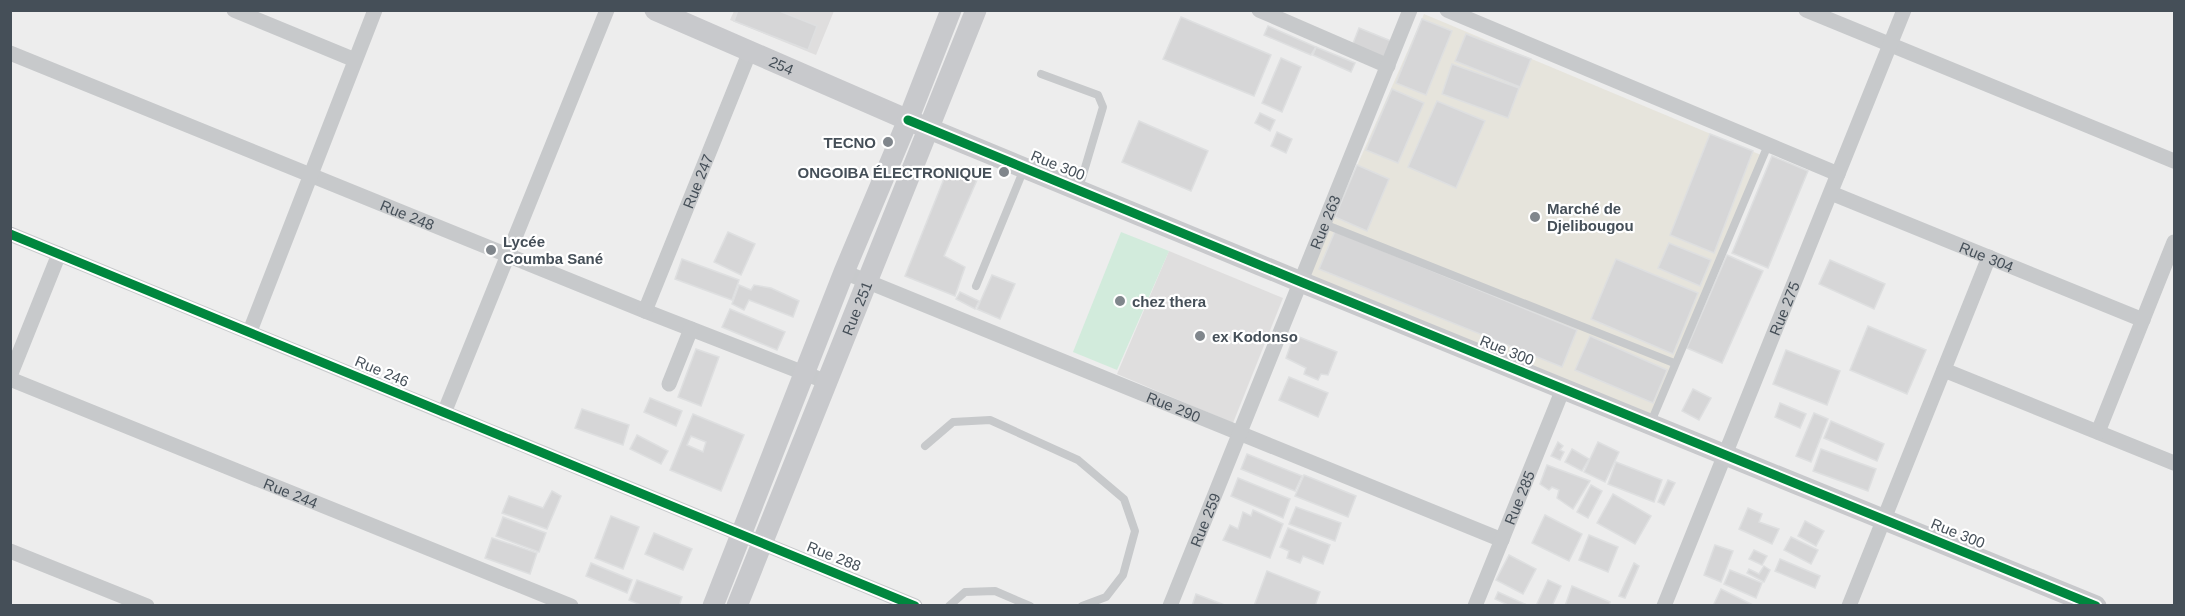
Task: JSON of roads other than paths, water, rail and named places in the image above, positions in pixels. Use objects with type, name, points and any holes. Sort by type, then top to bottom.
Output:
[{"type":"main road","name":"254","points":[[655,10],[918,124]]},
{"type":"main road","name":"Rue 251","points":[[713,606],[753,539],[827,382],[867,281],[918,124],[951,10]]},
{"type":"main road","name":"Rue 251","points":[[737,606],[753,539],[806,373],[844,272],[976,10]]},
{"type":"main road","name":"Rue 300","points":[[918,124],[2096,606]]},
{"type":"street","points":[[234,10],[355,60]]},
{"type":"street","points":[[250,331],[375,10]]},
{"type":"street","points":[[444,413],[607,10]]},
{"type":"street","points":[[1447,10],[1838,174]]},
{"type":"street","points":[[1806,10],[2175,161]]},
{"type":"street","name":"Rue 275","points":[[1664,606],[1904,10]]},
{"type":"street","points":[[1266,12],[1388,66]]},
{"type":"street","name":"Rue 263","points":[[1239,433],[1388,66],[1407,12]]},
{"type":"street","name":"Rue 247","points":[[645,311],[750,51]]},
{"type":"street","name":"Rue 248","points":[[10,53],[508,256],[827,382]]},
{"type":"street","name":"Rue 304","points":[[1831,193],[2143,320]]},
{"type":"street","name":"Rue 246","points":[[10,234],[753,539]]},
{"type":"street","points":[[2098,432],[2175,242]]},
{"type":"street","points":[[10,377],[59,254]]},
{"type":"street","points":[[1849,606],[1989,257]]},
{"type":"street","name":"Rue 290","points":[[844,272],[1502,540]]},
{"type":"street","points":[[669,384],[691,329]]},
{"type":"street","points":[[1944,370],[2175,463]]},
{"type":"street","name":"Rue 244","points":[[10,377],[571,606]]},
{"type":"street","name":"Rue 285","points":[[1475,606],[1563,389]]},
{"type":"street","name":"Rue 259","points":[[1170,606],[1239,433]]},
{"type":"street","name":"Rue 288","points":[[753,539],[915,606]]},
{"type":"street","points":[[10,551],[147,606]]},
{"type":"lane","points":[[1041,74],[1098,95],[1103,107],[1078,190]]},
{"type":"lane","points":[[1650,424],[1768,145]]},
{"type":"lane","points":[[976,286],[1024,168]]},
{"type":"lane","points":[[1324,224],[1674,363]]},
{"type":"lane","points":[[925,446],[953,422],[990,420],[1078,460],[1124,499],[1135,531],[1123,575],[1106,597],[1082,606]]},
{"type":"lane","points":[[949,606],[965,592],[995,591],[1030,606]]},
{"type":"place","name":"TECNO","points":[[888,142]]},
{"type":"place","name":"ONGOIBA ÉLECTRONIQUE","points":[[1004,172]]},
{"type":"place","name":"Marché de Djelibougou","points":[[1535,217]]},
{"type":"place","name":"Lycée Coumba Sané","points":[[491,250]]},
{"type":"place","name":"chez thera","points":[[1120,301]]},
{"type":"place","name":"ex Kodonso","points":[[1200,336]]}]
